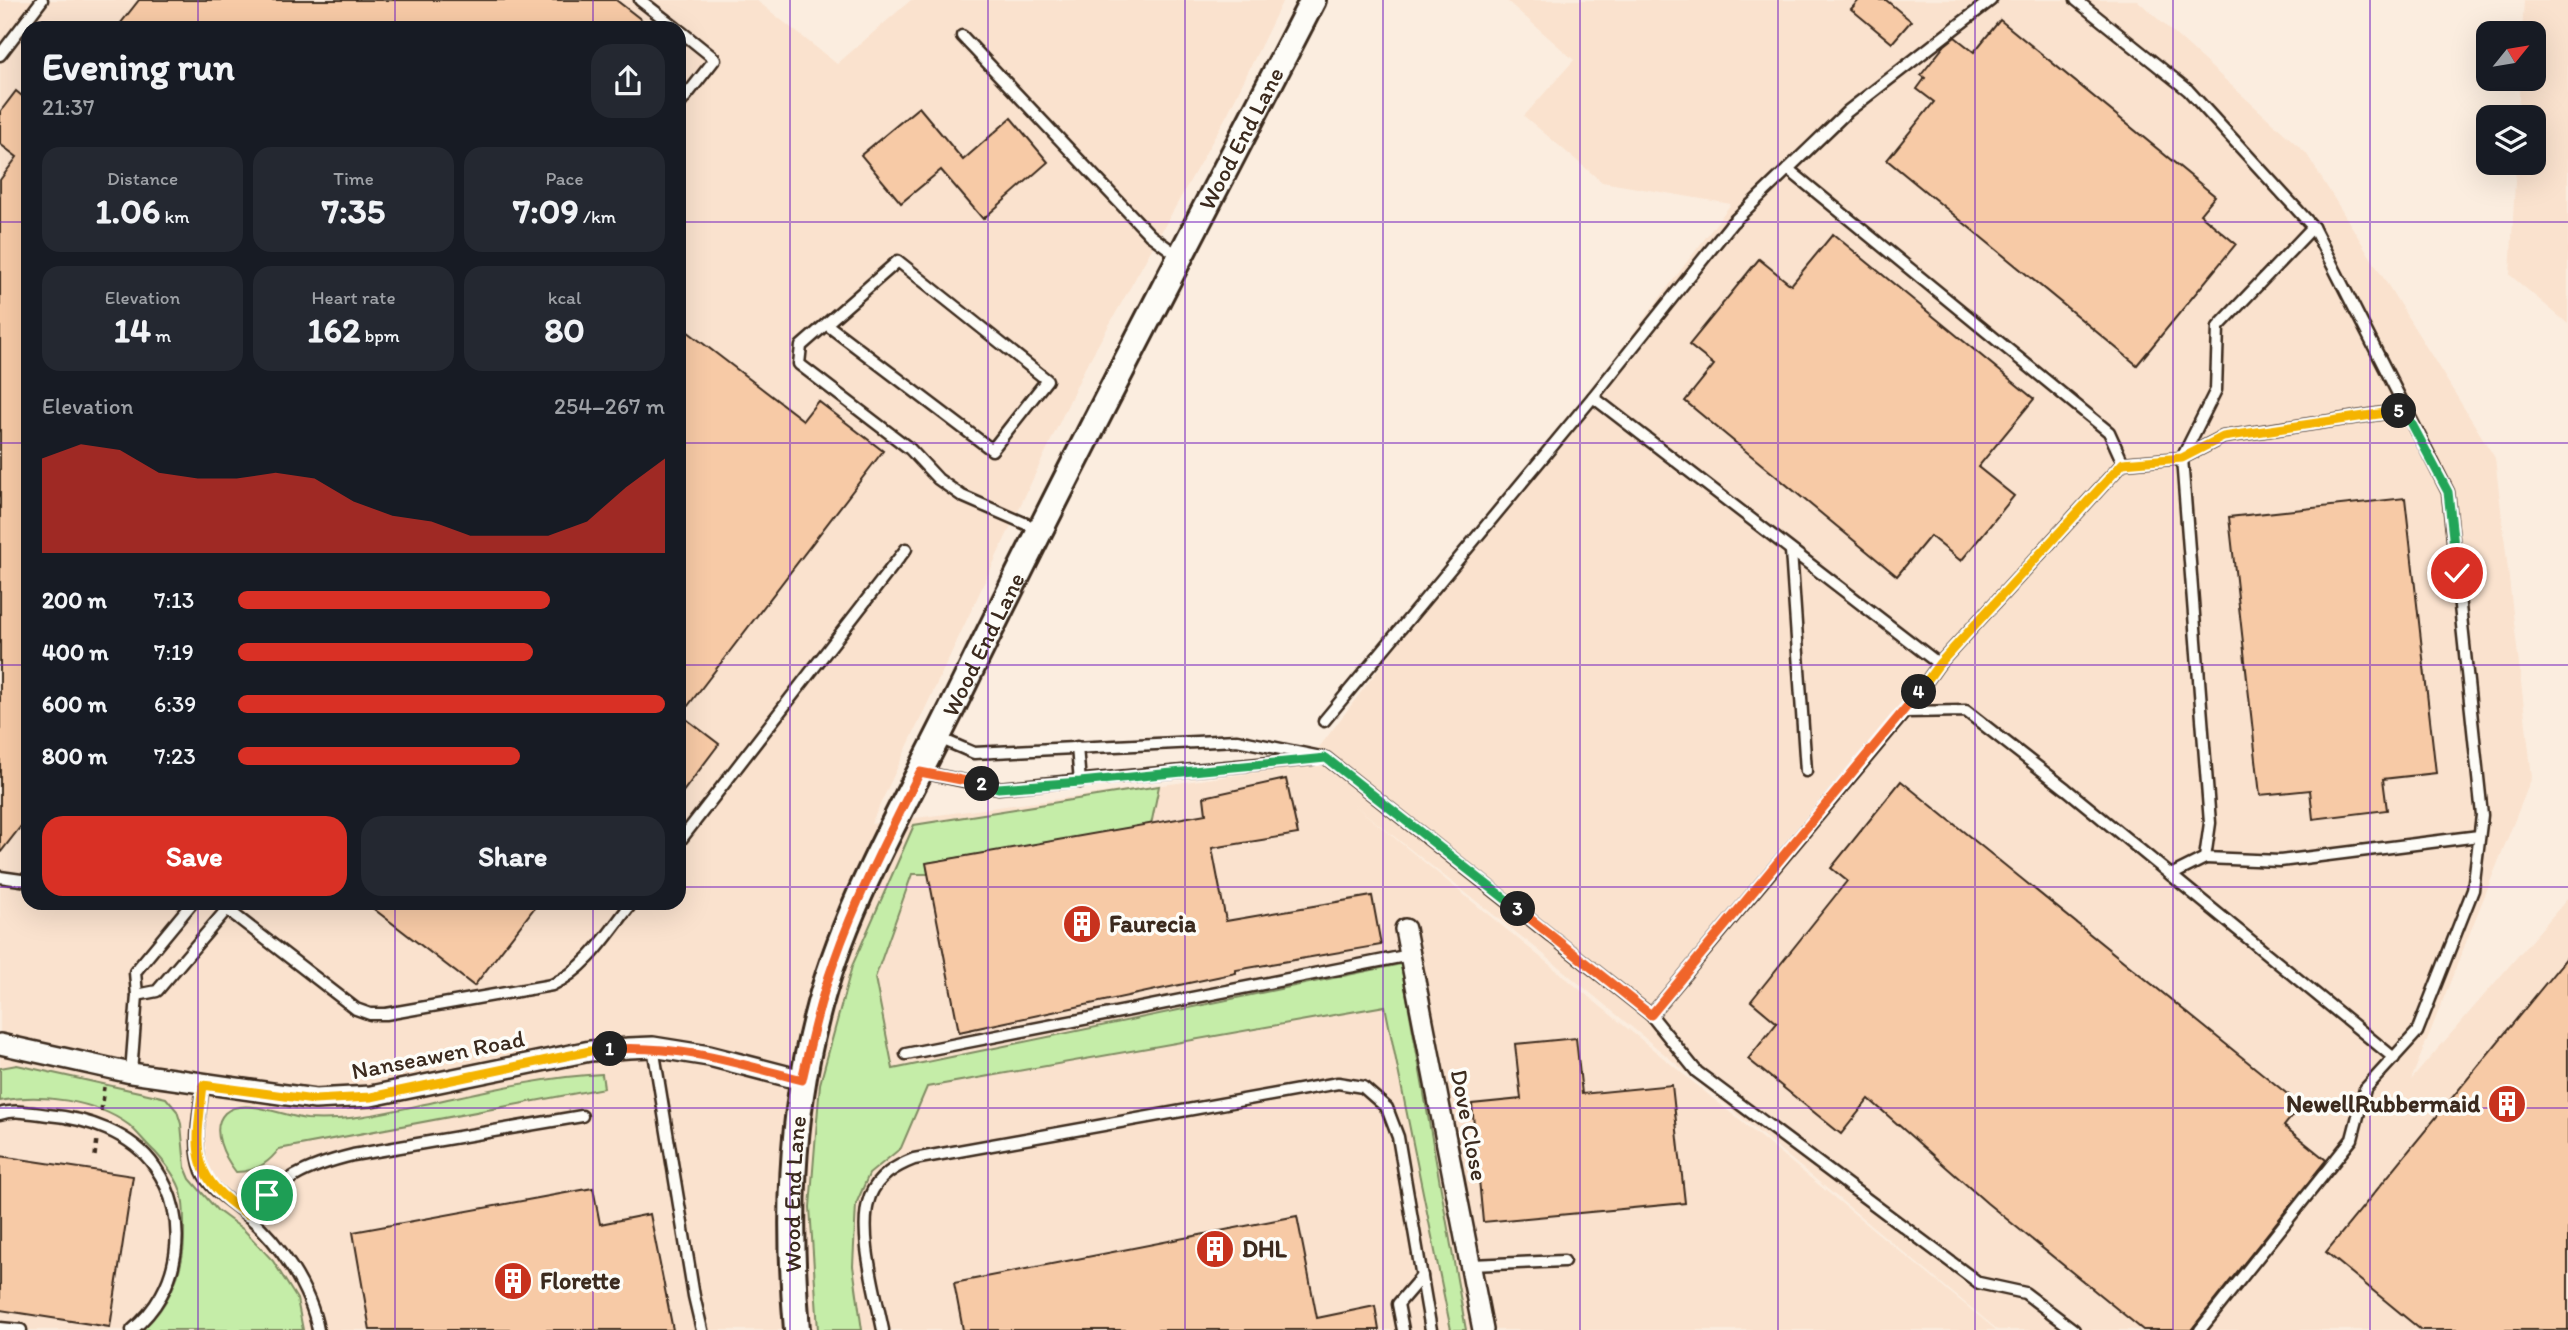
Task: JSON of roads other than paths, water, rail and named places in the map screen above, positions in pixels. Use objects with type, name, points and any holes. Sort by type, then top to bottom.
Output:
[{"type":"street","name":"Wood End Lane","points":[[797,1330],[791,1265],[794,1142],[802,1080],[817,1015],[838,951],[858,900],[929,773],[938,737],[1040,531],[1313,0]]},
{"type":"street","name":"Dove Close","points":[[1405,929],[1483,1330]]},
{"type":"street","name":"Nanseawen Road","points":[[0,1044],[131,1073],[314,1100],[371,1097],[590,1051],[653,1048],[709,1056],[802,1080]]},
{"type":"lane","points":[[26,21],[42,0]]},
{"type":"lane","points":[[640,0],[668,21]]},
{"type":"lane","points":[[1324,721],[1593,397],[1732,223],[1848,111],[1991,0]]},
{"type":"lane","points":[[2076,0],[2188,90],[2313,227],[2448,492],[2482,815],[2473,890],[2417,1032],[2365,1089],[2352,1139],[2200,1330]]},
{"type":"lane","points":[[0,55],[21,28]]},
{"type":"lane","points":[[686,35],[715,58],[686,96]]},
{"type":"lane","points":[[962,36],[1150,235],[1180,258]]},
{"type":"lane","points":[[1788,169],[2109,432],[2123,463]]},
{"type":"lane","points":[[2205,858],[2210,823],[2182,458],[2216,390],[2218,327],[2313,227]]},
{"type":"lane","points":[[826,324],[992,450],[1047,380],[898,261],[826,324],[801,346],[799,364],[909,449],[937,479],[962,496],[1040,531]]},
{"type":"lane","points":[[1593,397],[1939,664]]},
{"type":"lane","points":[[1651,1015],[1905,712],[1939,664],[2123,463],[2182,458],[2223,437],[2405,411]]},
{"type":"lane","points":[[686,833],[906,549]]},
{"type":"lane","points":[[1791,551],[1807,771]]},
{"type":"lane","points":[[1905,712],[1966,711],[2393,1058]]},
{"type":"lane","points":[[938,737],[974,753],[1237,740],[1326,758],[1651,1015],[1697,1072],[1979,1283],[2025,1293],[2074,1330]]},
{"type":"lane","points":[[1077,747],[1080,782]]},
{"type":"lane","points":[[929,773],[998,788],[1326,758]]},
{"type":"lane","points":[[2171,875],[2205,858],[2280,862],[2479,836]]},
{"type":"lane","points":[[0,877],[21,880]]},
{"type":"lane","points":[[131,1073],[137,995],[135,972],[186,910]]},
{"type":"lane","points":[[137,995],[157,991],[220,910]]},
{"type":"lane","points":[[228,910],[356,1009],[370,1014],[386,1014],[552,985],[584,965],[627,910]]},
{"type":"lane","points":[[906,1054],[1410,955]]},
{"type":"lane","points":[[653,1048],[702,1330]]},
{"type":"lane","points":[[883,1330],[867,1247],[867,1215],[870,1196],[881,1179],[895,1166],[914,1159],[1338,1083],[1363,1087],[1387,1108],[1398,1137],[1431,1330]]},
{"type":"lane","points":[[203,1085],[197,1146],[202,1172],[225,1199],[247,1214],[285,1256],[318,1330]]},
{"type":"lane","points":[[0,1114],[24,1112],[81,1119],[115,1134],[133,1146],[154,1166],[168,1192],[176,1219],[178,1244],[167,1286],[156,1305],[132,1330]]},
{"type":"lane","points":[[247,1214],[286,1181],[322,1163],[352,1155],[582,1116]]},
{"type":"lane","points":[[1472,1265],[1564,1261]]},
{"type":"lane","points":[[1403,1330],[1398,1304],[1422,1276]]},
{"type":"lane","points":[[0,1328],[21,1330]]},
{"type":"place","name":"Faurecia","points":[[1082,924]]},
{"type":"place","name":"NewellRubbermaid","points":[[2507,1104]]},
{"type":"place","name":"DHL","points":[[1215,1249]]},
{"type":"place","name":"Florette","points":[[513,1281]]}]
